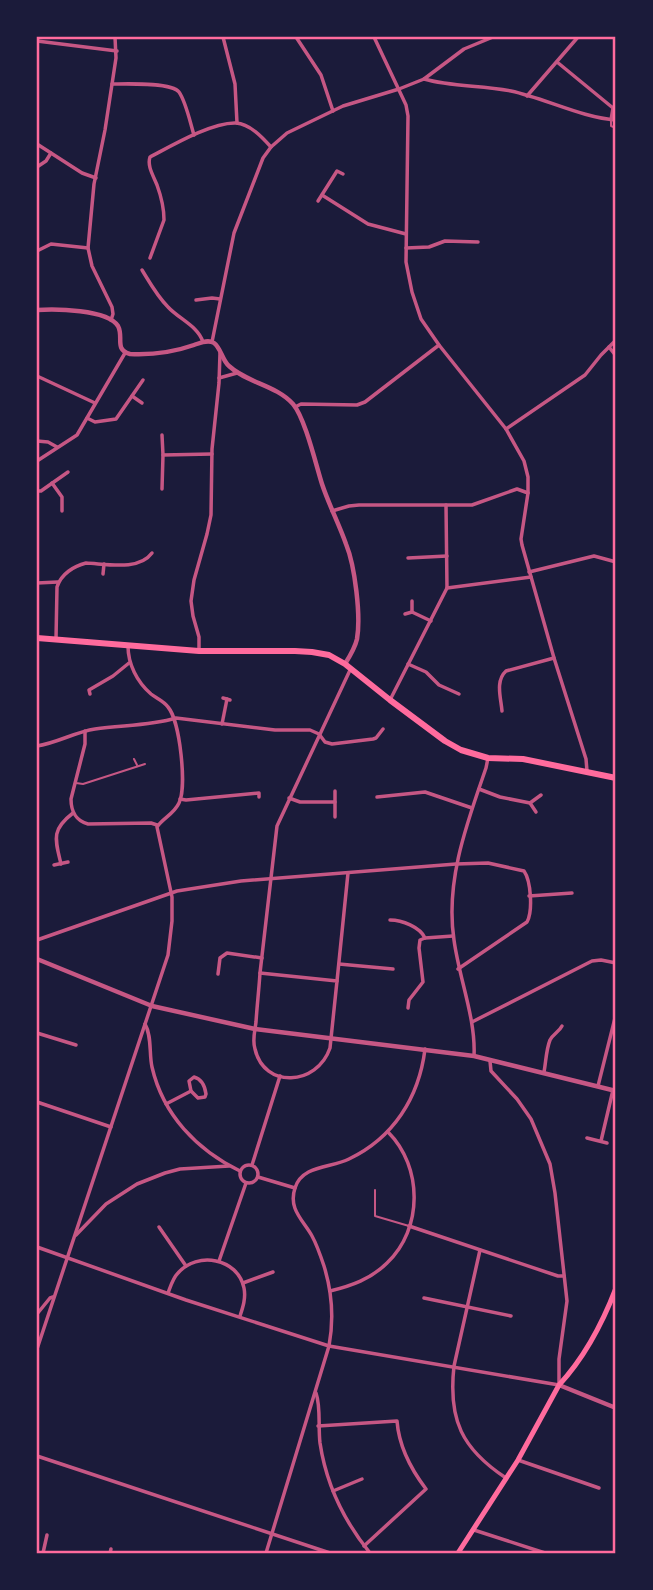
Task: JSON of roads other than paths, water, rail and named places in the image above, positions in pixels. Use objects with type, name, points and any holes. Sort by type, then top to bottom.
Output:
[{"type":"main road","points":[[37,638],[199,651],[312,652],[328,655],[348,666],[445,741],[461,750],[488,758],[523,759],[616,778]]},
{"type":"main road","points":[[458,1553],[517,1460],[559,1385],[589,1342],[616,1288]]},
{"type":"street","points":[[111,320],[112,307],[92,266],[88,248],[96,178],[117,51],[115,37]]},
{"type":"street","points":[[223,37],[235,84],[237,123]]},
{"type":"street","points":[[296,37],[321,75],[333,111]]},
{"type":"street","points":[[374,37],[406,105],[409,128],[406,248],[408,275],[418,310],[439,345],[506,429],[524,461],[528,494],[521,539],[587,771]]},
{"type":"street","points":[[212,342],[234,233],[263,158],[271,147],[287,133],[343,106],[424,79],[464,49],[493,37]]},
{"type":"street","points":[[527,96],[578,37]]},
{"type":"street","points":[[37,41],[117,51]]},
{"type":"street","points":[[424,79],[504,90],[614,120],[615,106],[558,62]]},
{"type":"street","points":[[112,84],[174,88],[180,94],[194,135]]},
{"type":"street","points":[[150,258],[164,214],[148,160],[150,157],[217,126],[237,123],[255,131],[271,147]]},
{"type":"street","points":[[37,144],[82,173],[96,178]]},
{"type":"street","points":[[37,167],[46,162],[51,153]]},
{"type":"street","points":[[318,201],[337,171],[343,174]]},
{"type":"street","points":[[322,195],[368,224],[406,234]]},
{"type":"street","points":[[406,248],[429,247],[445,241],[478,242]]},
{"type":"street","points":[[37,251],[51,244],[88,248]]},
{"type":"street","points":[[142,270],[165,304],[198,332],[203,342]]},
{"type":"street","points":[[195,300],[220,299]]},
{"type":"street","points":[[37,310],[77,311],[111,320],[120,330],[121,346],[125,353]]},
{"type":"street","points":[[506,429],[585,375],[616,341]]},
{"type":"street","points":[[125,353],[168,351],[212,342],[227,364],[283,395],[295,407],[307,435],[352,561],[358,616],[357,639],[319,734],[277,826],[253,1039],[263,1067],[280,1076],[296,1078],[313,1072],[327,1057],[348,873]]},
{"type":"street","points":[[295,407],[301,404],[357,405],[365,402],[439,345]]},
{"type":"street","points":[[609,348],[616,356]]},
{"type":"street","points":[[37,461],[77,435],[125,353]]},
{"type":"street","points":[[199,651],[199,637],[191,601],[211,515],[212,454],[220,353]]},
{"type":"street","points":[[219,378],[238,372]]},
{"type":"street","points":[[37,376],[95,403]]},
{"type":"street","points":[[87,418],[95,422],[116,419],[143,380]]},
{"type":"street","points":[[132,396],[142,403]]},
{"type":"street","points":[[162,435],[162,489]]},
{"type":"street","points":[[37,441],[48,442],[57,447]]},
{"type":"street","points":[[163,455],[212,454]]},
{"type":"street","points":[[37,491],[68,472]]},
{"type":"street","points":[[52,483],[62,497],[62,511]]},
{"type":"street","points":[[332,511],[359,505],[472,505],[517,489],[528,494]]},
{"type":"street","points":[[390,700],[447,588],[446,505]]},
{"type":"street","points":[[56,639],[58,582],[65,574],[79,565],[133,564],[146,560],[152,553]]},
{"type":"street","points":[[408,558],[447,556]]},
{"type":"street","points":[[447,588],[530,575],[587,557],[601,556],[616,562]]},
{"type":"street","points":[[146,560],[149,565]]},
{"type":"street","points":[[103,574],[104,564]]},
{"type":"street","points":[[37,583],[58,582]]},
{"type":"street","points":[[412,601],[412,612]]},
{"type":"street","points":[[405,614],[412,612],[430,621]]},
{"type":"street","points":[[37,1349],[170,946],[171,893],[158,825],[176,809],[180,799],[181,759],[177,730],[167,705],[152,695],[129,663],[128,645]]},
{"type":"street","points":[[502,711],[499,681],[501,675],[506,671],[554,658]]},
{"type":"street","points":[[90,694],[89,690],[129,663]]},
{"type":"street","points":[[408,664],[426,672],[439,685],[459,694]]},
{"type":"street","points":[[222,723],[227,699]]},
{"type":"street","points":[[37,746],[85,731],[174,718],[275,730],[307,730],[319,734],[325,742],[332,744],[373,739],[383,729]]},
{"type":"street","points":[[85,731],[85,744],[71,803],[74,813],[88,824],[150,822],[158,825]]},
{"type":"street","points":[[474,1056],[471,1022],[453,936],[452,903],[456,864],[488,758]]},
{"type":"street","points":[[479,789],[500,797],[530,803],[536,812]]},
{"type":"street","points":[[335,791],[335,817]]},
{"type":"street","points":[[377,797],[425,792],[472,808]]},
{"type":"street","points":[[180,799],[259,793],[259,797]]},
{"type":"street","points":[[530,803],[541,795]]},
{"type":"street","points":[[289,798],[300,802],[335,802]]},
{"type":"street","points":[[61,864],[55,838],[60,825],[74,813]]},
{"type":"street","points":[[54,865],[68,862]]},
{"type":"street","points":[[37,940],[171,893],[241,881],[456,864],[488,863],[524,871],[531,911],[527,922],[458,969]]},
{"type":"street","points":[[529,896],[572,893]]},
{"type":"street","points":[[390,920],[420,930],[425,938]]},
{"type":"street","points":[[408,1008],[409,1000],[423,982],[420,940],[453,936]]},
{"type":"street","points":[[218,974],[220,958],[227,953],[262,958]]},
{"type":"street","points":[[37,959],[152,1006],[255,1029],[474,1056],[615,1090],[601,1141]]},
{"type":"street","points":[[471,1022],[592,961],[616,962]]},
{"type":"street","points":[[339,964],[393,969]]},
{"type":"street","points":[[260,973],[337,981]]},
{"type":"street","points":[[598,1086],[615,1018]]},
{"type":"street","points":[[145,1024],[148,1029],[154,1076],[166,1104],[194,1141],[240,1171]]},
{"type":"street","points":[[544,1072],[550,1039],[562,1026]]},
{"type":"street","points":[[37,1032],[76,1045]]},
{"type":"street","points":[[267,1553],[329,1346],[332,1320],[332,1303],[324,1266],[313,1237],[293,1207],[295,1188],[311,1170],[347,1160],[388,1132],[403,1114],[416,1087],[425,1049]]},
{"type":"street","points":[[490,1060],[491,1071],[531,1119],[550,1164],[567,1301],[559,1359],[559,1385]]},
{"type":"street","points":[[252,1165],[280,1076]]},
{"type":"street","points":[[194,1077],[201,1080],[206,1094],[205,1097],[198,1098],[191,1091],[189,1081],[194,1077]]},
{"type":"street","points":[[166,1104],[191,1091]]},
{"type":"street","points":[[37,1102],[111,1127]]},
{"type":"street","points":[[330,1291],[358,1283],[387,1264],[398,1251],[409,1226],[414,1203],[413,1177],[402,1149],[388,1132]]},
{"type":"street","points":[[587,1138],[607,1143]]},
{"type":"street","points":[[246,1165],[252,1165],[258,1171],[258,1177],[253,1182],[246,1183],[240,1177],[240,1171],[246,1165]]},
{"type":"street","points":[[74,1236],[106,1204],[145,1180],[180,1170],[229,1166]]},
{"type":"street","points":[[258,1177],[295,1188]]},
{"type":"street","points":[[219,1261],[246,1183]]},
{"type":"street","points":[[409,1226],[558,1276],[565,1276]]},
{"type":"street","points":[[159,1227],[186,1266]]},
{"type":"street","points":[[37,1247],[206,1307],[329,1346],[559,1385],[616,1408]]},
{"type":"street","points":[[480,1250],[454,1366],[454,1407],[462,1433],[472,1449],[506,1478]]},
{"type":"street","points":[[168,1293],[177,1273],[186,1266],[204,1259],[219,1261],[234,1270],[243,1283],[244,1297],[240,1316]]},
{"type":"street","points":[[243,1283],[273,1272]]},
{"type":"street","points":[[37,1314],[53,1297]]},
{"type":"street","points":[[424,1298],[511,1316]]},
{"type":"street","points":[[315,1391],[327,1474],[350,1526],[370,1553]]},
{"type":"street","points":[[318,1426],[397,1421],[405,1454],[413,1472],[426,1489],[364,1546]]},
{"type":"street","points":[[37,1456],[330,1553]]},
{"type":"street","points":[[517,1460],[599,1488]]},
{"type":"street","points":[[333,1491],[362,1479]]},
{"type":"street","points":[[474,1530],[545,1553]]},
{"type":"street","points":[[43,1553],[47,1535]]},
{"type":"lane","points":[[614,120],[611,126],[616,128]]},
{"type":"lane","points":[[134,759],[137,766]]},
{"type":"lane","points":[[75,783],[83,784],[145,764]]},
{"type":"lane","points":[[375,1190],[375,1216],[409,1226]]}]
